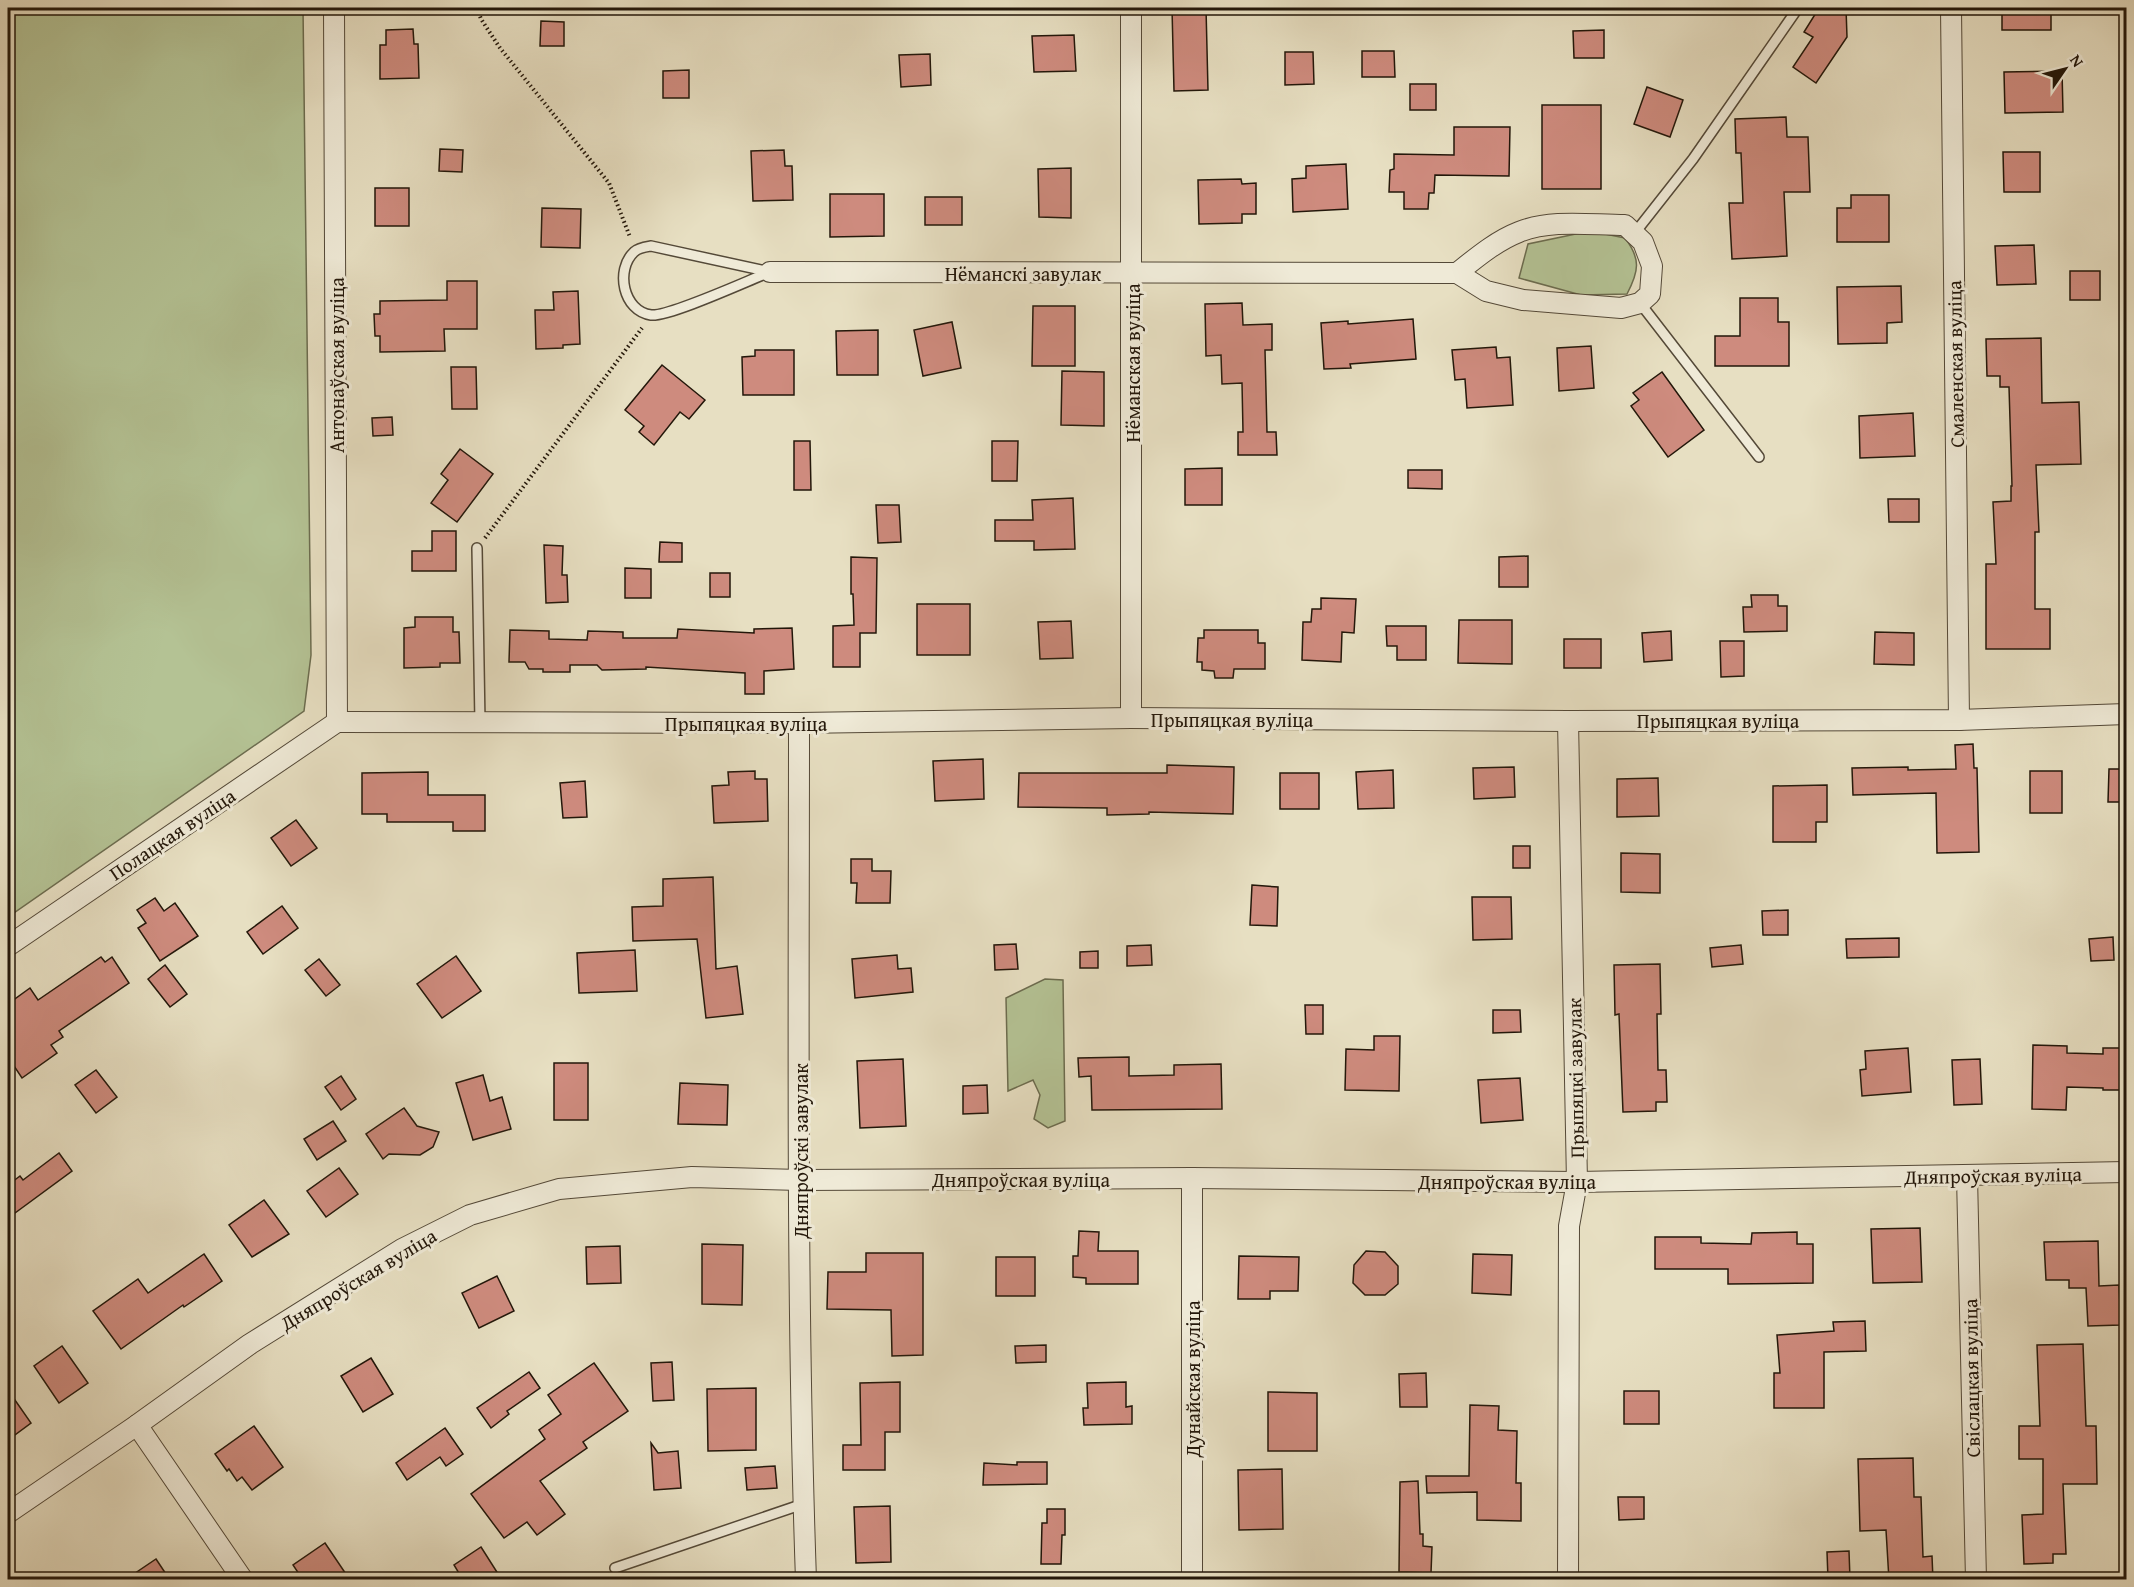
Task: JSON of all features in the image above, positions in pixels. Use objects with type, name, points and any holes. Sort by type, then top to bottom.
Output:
[{"type":"street","name":"Антонаўская вуліца","points":[[334,8],[337,722]]},
{"type":"street","name":"Нёманская вуліца","points":[[1131,8],[1131,718]]},
{"type":"street","name":"Смаленская вуліца","points":[[1951,8],[1959,720]]},
{"type":"street","points":[[1549,224],[1624,225],[1634,234],[1643,242],[1652,266],[1650,294],[1640,303],[1622,308],[1522,300],[1486,291],[1457,273],[1489,248],[1519,232],[1549,224]]},
{"type":"street","name":"Нёманскі завулак","points":[[770,272],[1457,273]]},
{"type":"street","name":"Прыпяцкая вуліца","points":[[337,722],[799,723],[1131,718],[1568,721],[1959,720],[2127,714]]},
{"type":"street","name":"Прыпяцкі завулак","points":[[1568,721],[1577,1182],[1569,1226],[1568,1580]]},
{"type":"street","name":"Полацкая вуліца","points":[[8,945],[337,722]]},
{"type":"street","name":"Дняпроўскі завулак","points":[[799,723],[800,1180],[803,1504],[806,1580]]},
{"type":"street","name":"Дняпроўская вуліца","points":[[8,1514],[250,1344],[402,1249],[470,1215],[559,1189],[692,1177],[800,1180],[1192,1178],[1577,1182],[2127,1172]]},
{"type":"street","name":"Свіслацкая вуліца","points":[[1967,1176],[1976,1580]]},
{"type":"street","name":"Дунайская вуліца","points":[[1192,1178],[1192,1580]]},
{"type":"street","points":[[137,1425],[243,1580]]},
{"type":"lane","points":[[1634,234],[1693,159],[1798,8]]},
{"type":"lane","points":[[651,246],[770,272],[676,310],[651,315],[635,307],[627,298],[624,275],[626,261],[635,250],[651,246]]},
{"type":"lane","points":[[1640,303],[1759,457]]},
{"type":"lane","points":[[477,548],[480,723]]},
{"type":"lane","points":[[615,1568],[803,1504]]},
{"type":"path","points":[[477,8],[481,20],[500,48],[609,183],[635,250]]},
{"type":"path","points":[[477,548],[651,315]]},
{"type":"green space","points":[[8,8],[303,8],[311,655],[304,711],[8,917]]},
{"type":"green space","points":[[1590,231],[1625,238],[1630,245],[1636,259],[1636,272],[1627,294],[1581,295],[1519,278],[1528,244]]},
{"type":"green space","points":[[1045,979],[1063,980],[1065,1121],[1048,1128],[1034,1119],[1040,1095],[1033,1080],[1008,1091],[1006,998]]},
{"type":"building","points":[[1172,8],[1206,8],[1208,90],[1174,91]]},
{"type":"building","points":[[1819,8],[1846,8],[1847,37],[1816,83],[1793,67],[1813,37],[1804,32]]},
{"type":"building","points":[[2002,8],[2051,8],[2051,30],[2002,30]]},
{"type":"building","points":[[541,21],[564,22],[564,46],[540,46]]},
{"type":"building","points":[[413,29],[414,44],[418,44],[419,78],[380,79],[380,45],[386,45],[386,30]]},
{"type":"building","points":[[1604,30],[1604,58],[1574,58],[1573,31]]},
{"type":"building","points":[[1074,35],[1076,71],[1034,72],[1032,36]]},
{"type":"building","points":[[1362,51],[1394,51],[1395,77],[1362,77]]},
{"type":"building","points":[[1285,52],[1313,52],[1314,84],[1285,85]]},
{"type":"building","points":[[930,54],[931,85],[901,87],[899,55]]},
{"type":"building","points":[[689,70],[689,98],[663,98],[663,71]]},
{"type":"building","points":[[2062,71],[2063,112],[2005,113],[2004,72]]},
{"type":"building","points":[[1410,84],[1436,84],[1436,110],[1410,110]]},
{"type":"building","points":[[1647,87],[1683,100],[1670,137],[1634,124]]},
{"type":"building","points":[[1542,105],[1601,105],[1601,189],[1542,189]]},
{"type":"building","points":[[1786,117],[1787,137],[1808,137],[1810,192],[1784,192],[1787,256],[1732,259],[1729,203],[1743,203],[1741,153],[1736,153],[1735,119]]},
{"type":"building","points":[[1454,127],[1510,127],[1509,176],[1435,175],[1434,193],[1429,193],[1428,209],[1404,209],[1404,192],[1389,192],[1390,170],[1394,169],[1394,154],[1454,155]]},
{"type":"building","points":[[440,149],[463,150],[462,172],[439,171]]},
{"type":"building","points":[[784,150],[785,166],[792,166],[793,200],[753,201],[751,151]]},
{"type":"building","points":[[2003,152],[2040,152],[2040,192],[2004,192]]},
{"type":"building","points":[[1346,164],[1348,209],[1293,212],[1292,179],[1306,178],[1306,166]]},
{"type":"building","points":[[1071,168],[1071,218],[1039,217],[1038,169]]},
{"type":"building","points":[[1241,179],[1242,184],[1256,183],[1256,214],[1242,214],[1242,223],[1199,224],[1198,180]]},
{"type":"building","points":[[375,188],[409,188],[409,226],[375,226]]},
{"type":"building","points":[[830,194],[884,194],[884,236],[830,237]]},
{"type":"building","points":[[1851,195],[1889,195],[1889,242],[1837,242],[1837,208],[1851,208]]},
{"type":"building","points":[[925,197],[962,197],[962,225],[925,225]]},
{"type":"building","points":[[542,208],[581,209],[580,248],[541,247]]},
{"type":"building","points":[[2034,245],[2036,284],[1997,285],[1995,246]]},
{"type":"building","points":[[2070,271],[2100,271],[2100,300],[2070,300]]},
{"type":"building","points":[[447,281],[477,281],[477,329],[444,329],[445,351],[380,352],[380,336],[375,336],[374,314],[380,314],[380,301],[447,300]]},
{"type":"building","points":[[1901,286],[1902,322],[1887,323],[1887,343],[1838,344],[1837,287]]},
{"type":"building","points":[[578,291],[580,344],[563,345],[563,348],[536,349],[535,310],[554,310],[553,292]]},
{"type":"building","points":[[1740,298],[1778,298],[1778,322],[1789,322],[1789,366],[1715,366],[1715,336],[1740,336]]},
{"type":"building","points":[[1242,303],[1243,325],[1272,324],[1272,350],[1265,350],[1267,432],[1276,432],[1277,455],[1238,455],[1238,432],[1243,432],[1242,383],[1222,384],[1221,355],[1206,356],[1205,304]]},
{"type":"building","points":[[1033,306],[1075,306],[1075,366],[1032,366]]},
{"type":"building","points":[[1413,319],[1416,359],[1350,364],[1351,368],[1324,369],[1321,323],[1348,321],[1348,324]]},
{"type":"building","points":[[952,322],[961,368],[923,376],[914,330]]},
{"type":"building","points":[[878,330],[878,375],[837,375],[836,331]]},
{"type":"building","points":[[2041,338],[2042,403],[2079,402],[2081,464],[2036,465],[2039,532],[2035,532],[2035,609],[2050,609],[2050,649],[1986,649],[1986,564],[1996,564],[1993,502],[2011,501],[2012,486],[2009,387],[2000,387],[2000,376],[1987,376],[1986,339]]},
{"type":"building","points":[[1591,346],[1594,388],[1559,391],[1557,348]]},
{"type":"building","points":[[1496,347],[1497,358],[1510,357],[1513,405],[1467,408],[1465,379],[1455,380],[1452,350]]},
{"type":"building","points":[[755,350],[794,350],[794,395],[743,395],[742,357],[755,356]]},
{"type":"building","points":[[662,365],[705,400],[689,419],[680,412],[654,445],[639,432],[644,426],[625,410]]},
{"type":"building","points":[[451,367],[476,367],[477,409],[452,409]]},
{"type":"building","points":[[1062,371],[1104,372],[1104,426],[1061,425]]},
{"type":"building","points":[[1662,372],[1704,430],[1668,457],[1631,406],[1639,400],[1633,393]]},
{"type":"building","points":[[1913,413],[1915,456],[1860,458],[1859,416]]},
{"type":"building","points":[[392,417],[393,435],[373,436],[372,418]]},
{"type":"building","points":[[794,441],[810,441],[811,490],[794,490]]},
{"type":"building","points":[[992,441],[1018,441],[1017,481],[992,481]]},
{"type":"building","points":[[460,449],[493,474],[457,522],[431,503],[448,480],[441,474]]},
{"type":"building","points":[[1222,468],[1222,505],[1185,505],[1185,469]]},
{"type":"building","points":[[1408,470],[1442,470],[1442,489],[1408,488]]},
{"type":"building","points":[[1073,498],[1075,549],[1034,550],[1034,541],[995,541],[995,520],[1033,520],[1032,500]]},
{"type":"building","points":[[1888,499],[1919,499],[1919,522],[1889,522]]},
{"type":"building","points":[[876,505],[899,505],[901,542],[878,543]]},
{"type":"building","points":[[432,531],[456,531],[456,571],[412,571],[412,551],[432,551]]},
{"type":"building","points":[[660,542],[682,543],[682,562],[659,562]]},
{"type":"building","points":[[544,545],[563,546],[562,575],[567,575],[568,602],[546,603]]},
{"type":"building","points":[[1528,556],[1528,587],[1499,587],[1499,557]]},
{"type":"building","points":[[851,557],[877,558],[876,633],[860,633],[860,667],[833,667],[833,626],[854,625]]},
{"type":"building","points":[[625,568],[651,569],[651,598],[625,598]]},
{"type":"building","points":[[710,573],[730,573],[730,597],[710,597]]},
{"type":"building","points":[[1751,595],[1778,595],[1778,606],[1787,606],[1787,631],[1744,632],[1743,607],[1752,607]]},
{"type":"building","points":[[1321,598],[1356,599],[1354,633],[1342,632],[1341,662],[1302,660],[1303,622],[1311,622],[1312,609],[1321,609]]},
{"type":"building","points":[[917,604],[970,604],[970,655],[917,655]]},
{"type":"building","points":[[415,617],[453,617],[453,632],[459,632],[460,663],[440,663],[440,667],[404,668],[404,628],[415,627]]},
{"type":"building","points":[[1459,620],[1512,620],[1512,664],[1458,663]]},
{"type":"building","points":[[1071,621],[1073,658],[1040,659],[1038,622]]},
{"type":"building","points":[[1386,626],[1426,626],[1426,660],[1397,660],[1397,646],[1387,646]]},
{"type":"building","points":[[792,628],[794,669],[764,671],[764,694],[745,694],[745,673],[646,667],[646,669],[602,670],[597,665],[570,665],[570,672],[543,672],[543,669],[529,669],[525,662],[509,662],[510,630],[549,631],[549,639],[587,640],[588,631],[623,632],[623,638],[677,638],[678,629],[754,633],[754,629]]},
{"type":"building","points":[[1204,630],[1258,630],[1258,643],[1265,643],[1265,669],[1234,669],[1233,678],[1215,678],[1214,671],[1202,670],[1202,662],[1197,662],[1198,638],[1204,638]]},
{"type":"building","points":[[1671,631],[1672,660],[1644,662],[1642,633]]},
{"type":"building","points":[[1875,632],[1914,633],[1914,665],[1874,664]]},
{"type":"building","points":[[1564,639],[1601,639],[1601,668],[1564,668]]},
{"type":"building","points":[[1720,641],[1744,641],[1744,676],[1721,677]]},
{"type":"building","points":[[1973,744],[1974,768],[1977,768],[1979,852],[1937,853],[1936,793],[1853,795],[1852,768],[1956,769],[1955,745]]},
{"type":"building","points":[[983,759],[984,799],[935,801],[933,761]]},
{"type":"building","points":[[1167,765],[1234,767],[1233,814],[1149,812],[1149,814],[1107,815],[1107,808],[1018,807],[1019,773],[1167,773]]},
{"type":"building","points":[[1514,767],[1515,797],[1474,799],[1473,768]]},
{"type":"building","points":[[2109,769],[2127,769],[2127,802],[2108,802]]},
{"type":"building","points":[[1393,770],[1394,808],[1358,809],[1356,772]]},
{"type":"building","points":[[755,771],[755,779],[767,779],[768,821],[714,823],[712,786],[729,785],[728,772]]},
{"type":"building","points":[[2030,771],[2062,771],[2062,813],[2030,813]]},
{"type":"building","points":[[428,772],[428,795],[485,795],[485,831],[453,831],[453,822],[387,822],[387,814],[362,814],[362,773]]},
{"type":"building","points":[[1280,773],[1319,773],[1319,809],[1280,809]]},
{"type":"building","points":[[1658,778],[1659,816],[1617,817],[1617,779]]},
{"type":"building","points":[[585,781],[587,817],[563,818],[560,783]]},
{"type":"building","points":[[1827,785],[1827,822],[1816,822],[1816,842],[1773,842],[1773,786]]},
{"type":"building","points":[[296,820],[317,848],[291,866],[271,838]]},
{"type":"building","points":[[1513,846],[1530,846],[1530,868],[1513,868]]},
{"type":"building","points":[[1621,853],[1660,854],[1660,893],[1621,892]]},
{"type":"building","points":[[851,859],[872,859],[872,871],[891,871],[890,903],[856,903],[857,883],[851,883]]},
{"type":"building","points":[[713,877],[716,969],[737,966],[743,1014],[706,1018],[697,939],[633,941],[632,907],[663,906],[663,879]]},
{"type":"building","points":[[1252,885],[1278,887],[1277,926],[1250,925]]},
{"type":"building","points":[[1472,897],[1511,897],[1512,939],[1473,940]]},
{"type":"building","points":[[155,898],[164,911],[175,903],[198,936],[160,961],[138,928],[146,923],[137,910]]},
{"type":"building","points":[[282,906],[298,928],[263,954],[247,932]]},
{"type":"building","points":[[1788,910],[1788,935],[1763,935],[1762,911]]},
{"type":"building","points":[[2113,937],[2114,960],[2091,961],[2089,939]]},
{"type":"building","points":[[1899,938],[1899,957],[1847,958],[1846,939]]},
{"type":"building","points":[[1016,944],[1018,969],[995,970],[994,945]]},
{"type":"building","points":[[1151,945],[1152,965],[1127,966],[1127,946]]},
{"type":"building","points":[[1741,945],[1743,964],[1712,967],[1710,948]]},
{"type":"building","points":[[635,950],[637,991],[579,993],[577,953]]},
{"type":"building","points":[[1098,951],[1098,968],[1080,968],[1080,952]]},
{"type":"building","points":[[897,955],[898,969],[911,968],[913,992],[855,998],[852,959]]},
{"type":"building","points":[[456,956],[481,991],[442,1018],[417,984]]},
{"type":"building","points":[[101,957],[105,962],[112,957],[129,983],[59,1031],[63,1037],[51,1045],[57,1053],[22,1078],[8,1057],[8,1004],[30,988],[38,1000]]},
{"type":"building","points":[[319,959],[340,985],[326,996],[305,970]]},
{"type":"building","points":[[1660,964],[1661,1014],[1657,1014],[1658,1070],[1666,1070],[1667,1102],[1656,1102],[1656,1111],[1623,1112],[1619,1014],[1615,1015],[1614,965]]},
{"type":"building","points":[[165,965],[187,994],[170,1007],[148,979]]},
{"type":"building","points":[[1305,1005],[1323,1005],[1323,1034],[1306,1034]]},
{"type":"building","points":[[1493,1010],[1520,1010],[1521,1032],[1493,1033]]},
{"type":"building","points":[[1374,1036],[1400,1036],[1399,1091],[1345,1090],[1346,1049],[1374,1050]]},
{"type":"building","points":[[2033,1045],[2067,1046],[2067,1053],[2103,1054],[2103,1048],[2127,1048],[2127,1090],[2067,1087],[2066,1110],[2032,1109]]},
{"type":"building","points":[[1908,1048],[1911,1092],[1862,1096],[1860,1070],[1866,1069],[1865,1051]]},
{"type":"building","points":[[1129,1057],[1129,1076],[1174,1075],[1174,1065],[1221,1064],[1222,1109],[1092,1110],[1091,1076],[1079,1077],[1078,1058]]},
{"type":"building","points":[[903,1059],[906,1126],[860,1128],[857,1061]]},
{"type":"building","points":[[1980,1059],[1982,1104],[1954,1105],[1952,1060]]},
{"type":"building","points":[[554,1063],[588,1063],[588,1120],[554,1120]]},
{"type":"building","points":[[96,1070],[117,1097],[96,1113],[75,1085]]},
{"type":"building","points":[[483,1075],[490,1101],[502,1097],[511,1129],[473,1140],[456,1083]]},
{"type":"building","points":[[341,1076],[356,1099],[341,1110],[325,1087]]},
{"type":"building","points":[[1520,1078],[1523,1120],[1481,1123],[1478,1080]]},
{"type":"building","points":[[680,1083],[728,1085],[727,1125],[678,1124]]},
{"type":"building","points":[[987,1085],[988,1113],[963,1114],[963,1086]]},
{"type":"building","points":[[404,1108],[417,1126],[439,1132],[433,1147],[420,1155],[389,1154],[383,1159],[366,1134]]},
{"type":"building","points":[[333,1121],[346,1141],[317,1160],[304,1139]]},
{"type":"building","points":[[59,1153],[72,1171],[15,1213],[8,1203],[8,1185],[20,1176],[23,1180]]},
{"type":"building","points":[[339,1168],[358,1194],[326,1217],[307,1191]]},
{"type":"building","points":[[264,1200],[289,1234],[252,1257],[229,1225]]},
{"type":"building","points":[[1920,1228],[1922,1282],[1873,1283],[1871,1229]]},
{"type":"building","points":[[1079,1231],[1099,1232],[1098,1251],[1138,1251],[1138,1284],[1086,1284],[1086,1278],[1073,1277],[1073,1256],[1078,1256]]},
{"type":"building","points":[[1797,1232],[1797,1244],[1813,1244],[1813,1283],[1728,1284],[1728,1269],[1655,1269],[1655,1237],[1701,1237],[1701,1243],[1751,1244],[1752,1233]]},
{"type":"building","points":[[2098,1241],[2099,1286],[2119,1285],[2121,1325],[2088,1326],[2086,1288],[2069,1288],[2069,1280],[2046,1280],[2044,1242]]},
{"type":"building","points":[[702,1244],[743,1245],[742,1305],[702,1304]]},
{"type":"building","points":[[620,1246],[621,1283],[587,1284],[586,1247]]},
{"type":"building","points":[[1366,1251],[1385,1252],[1398,1266],[1398,1284],[1385,1295],[1365,1295],[1353,1283],[1354,1265]]},
{"type":"building","points":[[866,1253],[923,1253],[923,1355],[892,1356],[891,1310],[827,1309],[828,1272],[866,1272]]},
{"type":"building","points":[[204,1254],[222,1281],[184,1307],[183,1305],[121,1349],[93,1311],[138,1279],[148,1293]]},
{"type":"building","points":[[1473,1254],[1512,1255],[1511,1295],[1472,1293]]},
{"type":"building","points":[[1239,1256],[1299,1257],[1298,1291],[1270,1291],[1270,1299],[1238,1299]]},
{"type":"building","points":[[996,1257],[1035,1257],[1035,1296],[996,1296]]},
{"type":"building","points":[[497,1276],[514,1311],[479,1328],[462,1293]]},
{"type":"building","points":[[1865,1321],[1866,1351],[1824,1352],[1824,1408],[1774,1408],[1774,1373],[1780,1373],[1777,1335],[1834,1331],[1833,1322]]},
{"type":"building","points":[[2083,1344],[2086,1426],[2096,1426],[2097,1484],[2063,1484],[2066,1554],[2053,1554],[2053,1563],[2024,1564],[2022,1515],[2043,1514],[2043,1459],[2019,1459],[2019,1426],[2040,1426],[2037,1345]]},
{"type":"building","points":[[1046,1345],[1046,1362],[1016,1363],[1015,1346]]},
{"type":"building","points":[[62,1346],[88,1383],[59,1403],[34,1366]]},
{"type":"building","points":[[371,1358],[393,1394],[363,1412],[341,1376]]},
{"type":"building","points":[[672,1362],[674,1400],[653,1401],[651,1363]]},
{"type":"building","points":[[594,1363],[628,1411],[583,1442],[587,1448],[540,1481],[565,1514],[537,1535],[527,1522],[504,1538],[471,1494],[545,1439],[539,1430],[561,1414],[548,1395]]},
{"type":"building","points":[[529,1372],[540,1388],[507,1411],[509,1414],[491,1428],[477,1408]]},
{"type":"building","points":[[1426,1373],[1427,1407],[1400,1407],[1399,1374]]},
{"type":"building","points":[[900,1382],[900,1432],[885,1432],[885,1470],[843,1470],[843,1445],[861,1445],[860,1383]]},
{"type":"building","points":[[1126,1382],[1126,1407],[1132,1406],[1132,1424],[1084,1425],[1083,1408],[1088,1408],[1087,1383]]},
{"type":"building","points":[[756,1388],[756,1450],[708,1451],[707,1389]]},
{"type":"building","points":[[8,1390],[31,1423],[8,1440]]},
{"type":"building","points":[[1624,1391],[1659,1391],[1659,1424],[1624,1424]]},
{"type":"building","points":[[1268,1392],[1317,1393],[1317,1451],[1268,1451]]},
{"type":"building","points":[[1470,1405],[1499,1406],[1498,1430],[1517,1431],[1516,1483],[1521,1483],[1521,1521],[1477,1520],[1477,1492],[1427,1493],[1426,1476],[1469,1476]]},
{"type":"building","points":[[254,1426],[283,1467],[252,1490],[242,1477],[237,1481],[215,1454]]},
{"type":"building","points":[[445,1428],[463,1454],[446,1466],[440,1457],[407,1480],[396,1463]]},
{"type":"building","points":[[651,1443],[658,1453],[678,1451],[681,1488],[654,1490]]},
{"type":"building","points":[[1913,1458],[1914,1497],[1921,1497],[1923,1557],[1932,1556],[1933,1580],[1889,1580],[1886,1530],[1860,1531],[1858,1459]]},
{"type":"building","points":[[1017,1462],[1047,1462],[1047,1484],[983,1485],[984,1463],[1017,1465]]},
{"type":"building","points":[[775,1466],[777,1488],[747,1490],[745,1468]]},
{"type":"building","points":[[1282,1469],[1283,1529],[1239,1530],[1238,1470]]},
{"type":"building","points":[[1418,1481],[1420,1534],[1423,1534],[1423,1546],[1432,1547],[1431,1573],[1399,1572],[1400,1482]]},
{"type":"building","points":[[1618,1497],[1644,1497],[1644,1519],[1619,1520]]},
{"type":"building","points":[[890,1506],[891,1562],[856,1563],[854,1507]]},
{"type":"building","points":[[1047,1509],[1065,1509],[1065,1535],[1062,1535],[1061,1564],[1041,1564],[1042,1523],[1047,1523]]},
{"type":"building","points":[[325,1543],[350,1580],[303,1580],[293,1565]]},
{"type":"building","points":[[481,1547],[502,1580],[463,1580],[454,1565]]},
{"type":"building","points":[[1849,1551],[1850,1579],[1828,1579],[1827,1552]]},
{"type":"building","points":[[156,1559],[170,1580],[125,1580]]}]
